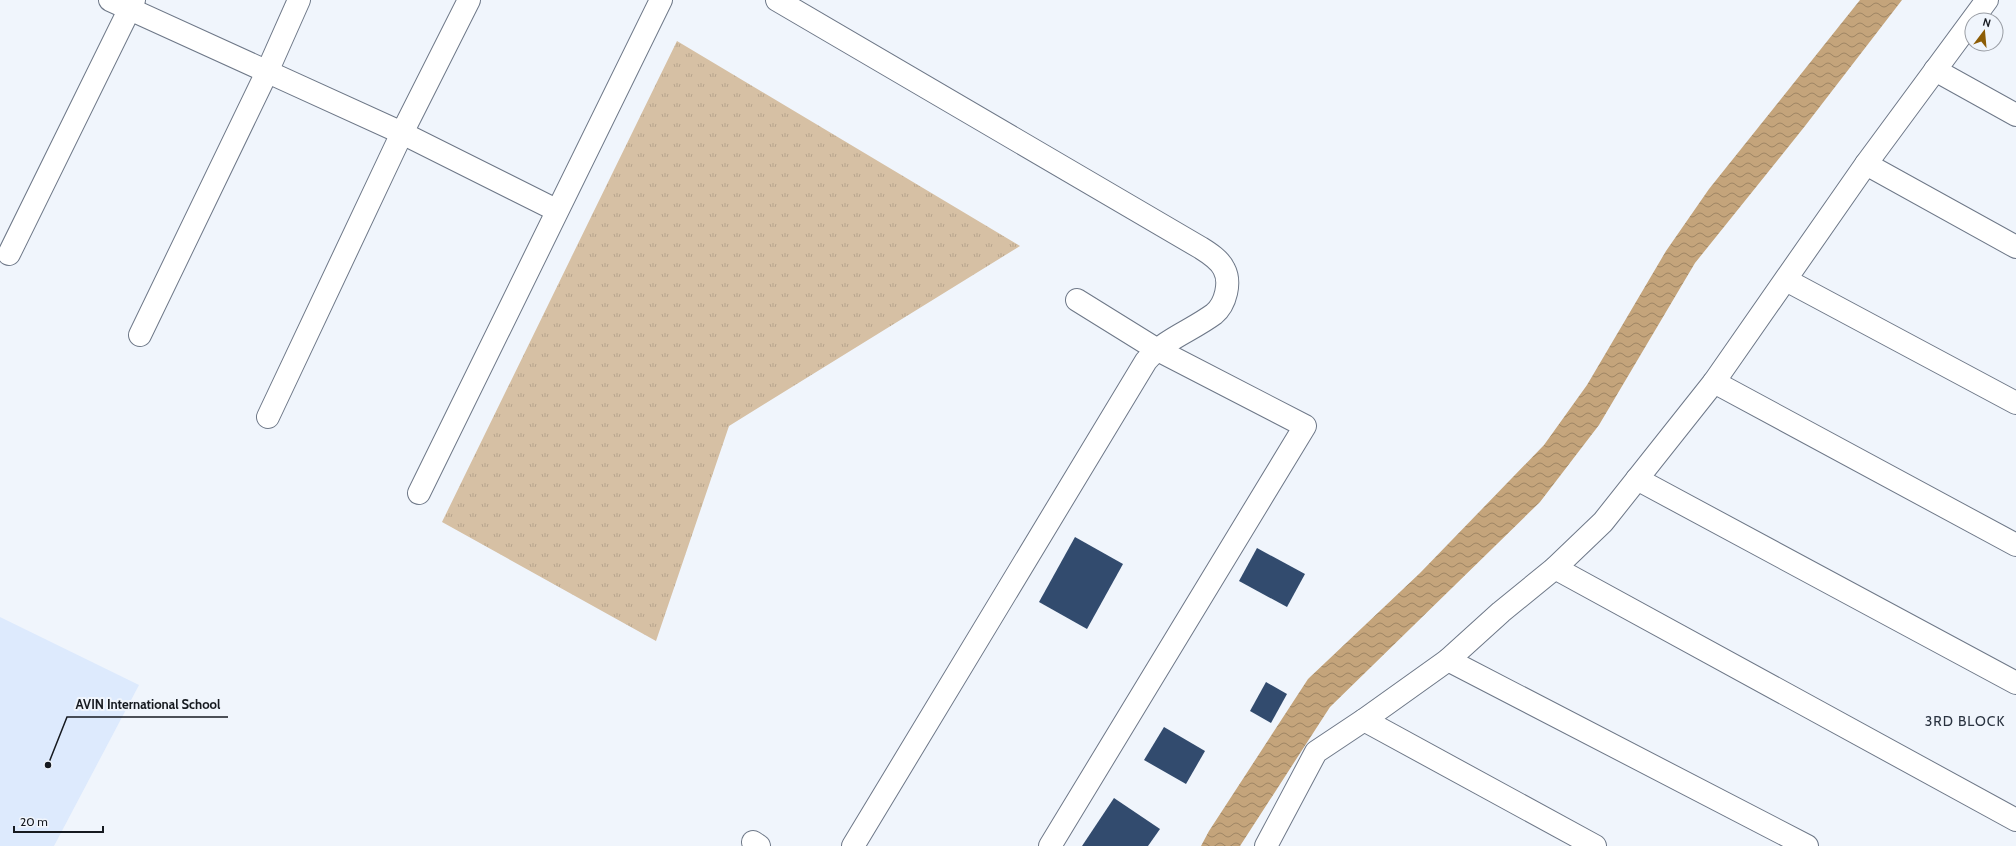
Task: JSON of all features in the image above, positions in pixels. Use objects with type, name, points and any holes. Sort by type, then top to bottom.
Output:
[{"type":"street","points":[[110,0],[132,5],[267,72],[402,133],[556,210]]},
{"type":"street","points":[[140,335],[267,72],[299,0]]},
{"type":"street","points":[[268,417],[402,133],[469,0]]},
{"type":"street","points":[[419,493],[556,210],[661,0]]},
{"type":"street","points":[[777,0],[1212,256],[1224,268],[1228,285],[1223,302],[1215,313],[1156,350],[1142,368],[852,846]]},
{"type":"street","points":[[1266,846],[1316,752],[1448,660],[1501,612],[1555,568],[1603,522],[1714,382],[1866,164],[1987,0]]},
{"type":"street","points":[[9,254],[132,5]]},
{"type":"street","points":[[1935,70],[2016,115]]},
{"type":"street","points":[[1866,164],[2016,247]]},
{"type":"street","points":[[1786,280],[2016,404]]},
{"type":"street","points":[[1050,846],[1305,426],[1156,350],[1077,300]]},
{"type":"street","points":[[1714,382],[2016,545]]},
{"type":"street","points":[[1637,479],[2016,683]]},
{"type":"street","points":[[1555,568],[2016,820]]},
{"type":"street","points":[[1448,660],[1807,846]]},
{"type":"street","points":[[1364,720],[1595,846]]},
{"type":"shaded area","points":[[0,617],[139,685],[54,846],[0,846]]},
{"type":"green space","points":[[677,41],[1020,246],[729,426],[656,641],[442,522]]},
{"type":"water","points":[[1860,0],[1902,0],[1805,126],[1695,263],[1599,425],[1540,502],[1330,707],[1240,846],[1201,846],[1209,831],[1308,679],[1420,573],[1544,445],[1587,385],[1666,251],[1709,189]]},
{"type":"building","points":[[1075,537],[1123,564],[1087,629],[1039,602]]},
{"type":"building","points":[[1257,548],[1305,574],[1287,607],[1239,581]]},
{"type":"building","points":[[1266,682],[1287,694],[1271,723],[1250,711]]},
{"type":"building","points":[[1164,727],[1205,751],[1186,784],[1144,760]]},
{"type":"building","points":[[1114,798],[1160,829],[1148,846],[1082,846]]},
{"type":"place","name":"AVIN International School","points":[[48,765]]},
{"type":"district","name":"3RD BLOCK","points":[[1965,721]]}]
